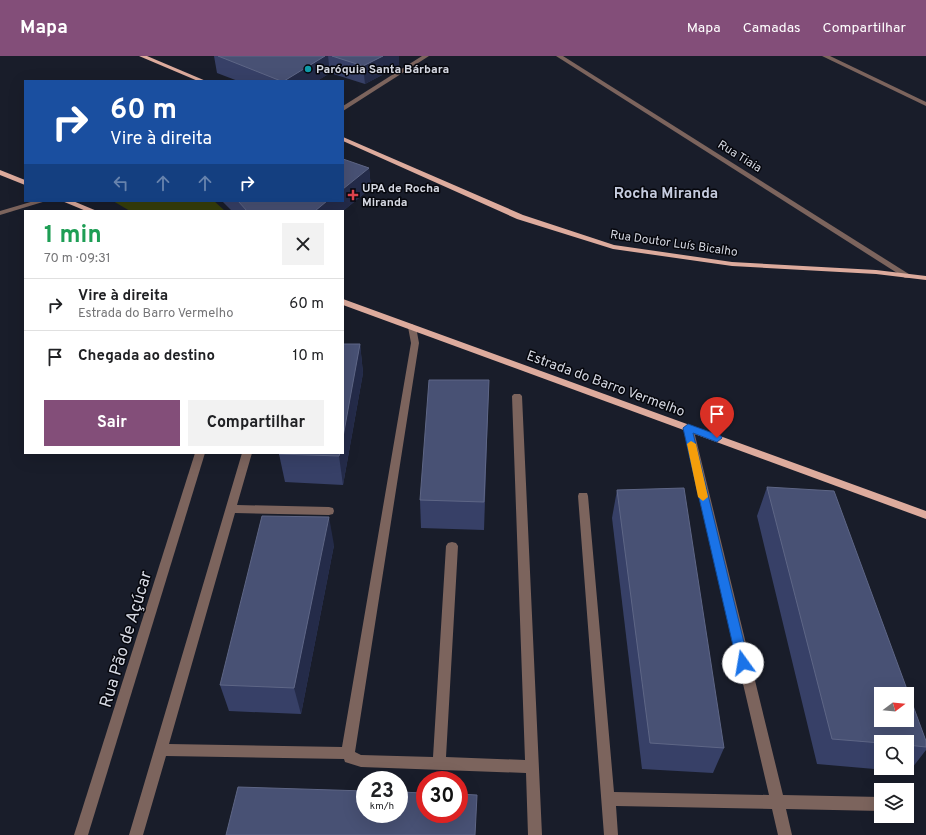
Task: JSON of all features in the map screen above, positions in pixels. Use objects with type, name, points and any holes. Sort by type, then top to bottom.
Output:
[{"type":"main road","points":[[142,56],[201,80]]},
{"type":"main road","name":"Rua Doutor Luís Bicalho","points":[[344,139],[520,217],[613,247],[732,264],[926,278]]},
{"type":"main road","points":[[0,172],[24,183]]},
{"type":"main road","points":[[69,202],[91,210]]},
{"type":"main road","name":"Estrada do Barro Vermelho","points":[[344,302],[926,515]]},
{"type":"street","points":[[344,108],[426,56]]},
{"type":"street","name":"Rua Tiaia","points":[[559,56],[908,276]]},
{"type":"street","points":[[825,56],[926,104]]},
{"type":"street","points":[[0,213],[38,202]]},
{"type":"street","points":[[412,327],[415,343],[348,753],[350,757],[361,761],[533,767]]},
{"type":"street","points":[[517,396],[533,767],[534,835]]},
{"type":"street","points":[[688,428],[784,835]]},
{"type":"street","name":"Rua Pão de Açúcar","points":[[81,835],[200,454]]},
{"type":"street","points":[[136,835],[247,454]]},
{"type":"street","points":[[583,496],[611,835]]},
{"type":"street","points":[[230,509],[329,511]]},
{"type":"street","points":[[439,763],[452,546]]},
{"type":"street","points":[[160,750],[348,753]]},
{"type":"street","points":[[608,799],[874,804]]},
{"type":"green space","points":[[115,202],[215,202],[224,210],[128,210]]},
{"type":"building","points":[[218,56],[325,56],[286,80],[278,80]]},
{"type":"building","points":[[332,56],[383,56],[363,66]]},
{"type":"building","points":[[344,159],[369,168],[344,188]]},
{"type":"building","points":[[239,202],[326,202],[316,210],[246,210]]},
{"type":"building","points":[[344,344],[360,344],[344,432]]},
{"type":"building","points":[[429,380],[489,380],[484,502],[420,500]]},
{"type":"building","points":[[279,454],[340,454],[339,456]]},
{"type":"building","points":[[767,487],[834,491],[906,687],[874,687],[874,727],[914,727],[914,708],[926,741],[926,747],[914,746],[914,735],[874,735],[874,742],[832,739]]},
{"type":"building","points":[[684,488],[724,748],[650,743],[617,490]]},
{"type":"building","points":[[262,516],[329,517],[294,688],[220,685]]},
{"type":"building","points":[[238,787],[356,791],[356,823],[408,823],[408,792],[416,793],[416,823],[468,823],[468,794],[477,795],[475,835],[226,835]]},
{"type":"slow traffic","points":[[691,444],[703,497]]},
{"type":"place","name":"Paróquia Santa Bárbara","points":[[308,69]]},
{"type":"place","name":"UPA de Rocha Miranda","points":[[353,195]]},
{"type":"district","name":"Rocha Miranda","points":[[666,193]]},
{"type":"route","points":[[717,438],[688,428],[743,663]]}]
